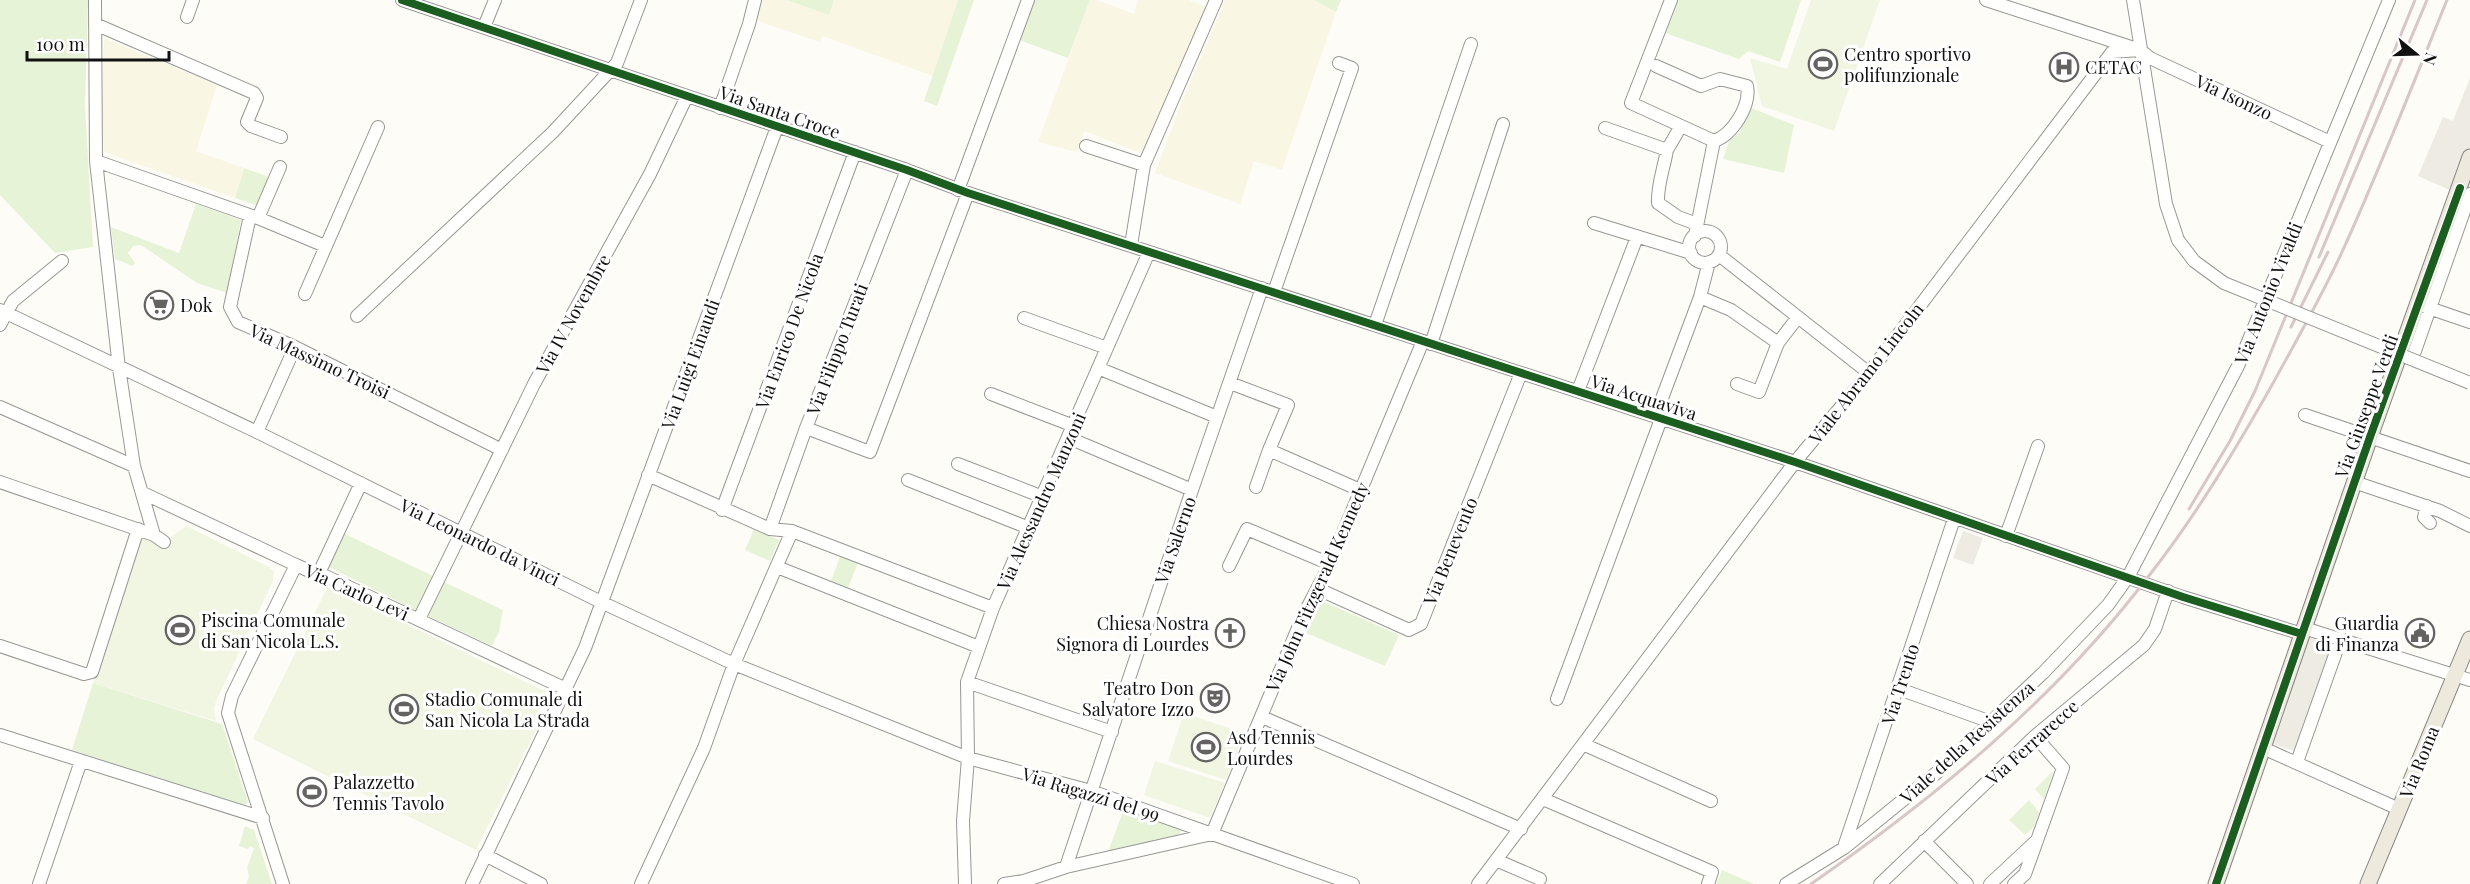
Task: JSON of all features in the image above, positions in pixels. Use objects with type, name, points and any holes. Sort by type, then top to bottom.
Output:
[{"type":"main road","name":"Via Giuseppe Verdi","points":[[2216,884],[2370,437],[2424,306],[2466,185],[2470,158]]},
{"type":"main road","name":"Via Roma","points":[[2368,884],[2470,639]]},
{"type":"street","points":[[0,482],[159,538],[134,466],[119,368],[96,161],[95,0]]},
{"type":"street","points":[[187,17],[193,0]]},
{"type":"street","name":"Via Santa Croce","points":[[402,0],[1149,252]]},
{"type":"street","points":[[484,27],[495,0]]},
{"type":"street","points":[[357,316],[553,132],[617,63],[641,0]]},
{"type":"street","points":[[720,108],[755,0]]},
{"type":"street","points":[[806,428],[870,452],[1028,0]]},
{"type":"street","points":[[1131,245],[1144,165],[1216,0]]},
{"type":"street","points":[[1656,66],[1701,86],[1720,79],[1747,86],[1748,92],[1736,125],[1722,138],[1714,141],[1631,103],[1671,0]]},
{"type":"street","name":"Via Isonzo","points":[[1986,0],[2140,50],[2150,58],[2330,142]]},
{"type":"street","points":[[2133,0],[2166,204],[2178,240],[2194,261],[2224,283],[2470,383]]},
{"type":"street","name":"Via Antonio Vivaldi","points":[[2128,577],[2238,366],[2389,0]]},
{"type":"street","points":[[96,24],[254,93],[257,98],[247,122],[281,137]]},
{"type":"street","points":[[1375,325],[1470,44]]},
{"type":"street","name":"Viale Abramo Lincoln","points":[[1478,884],[1795,462],[1869,372],[2112,52],[2140,50]]},
{"type":"street","name":"Via Salerno","points":[[1066,867],[1217,417],[1352,68],[1339,63]]},
{"type":"street","name":"Via IV Novembre","points":[[419,619],[534,384],[650,174],[687,96]]},
{"type":"street","name":"Via John Fitzgerald Kennedy","points":[[1212,834],[1303,616],[1330,564],[1360,490],[1427,342],[1503,124]]},
{"type":"street","points":[[1557,699],[1720,241],[1713,233],[1696,230],[1658,203],[1657,191],[1664,172],[1667,150],[1681,126]]},
{"type":"street","points":[[305,294],[378,127]]},
{"type":"street","name":"Via Luigi Einaudi","points":[[472,884],[585,648],[777,127]]},
{"type":"street","points":[[1605,128],[1667,150]]},
{"type":"street","points":[[1714,141],[1696,230],[1690,244],[1691,253],[1696,260],[1714,259],[1798,317],[1869,372]]},
{"type":"street","points":[[1086,146],[1144,165]]},
{"type":"street","name":"Via Enrico De Nicola","points":[[722,510],[855,152]]},
{"type":"street","points":[[96,161],[254,217],[325,246]]},
{"type":"street","name":"Via Massimo Troisi","points":[[280,167],[254,217],[230,306],[233,316],[238,322],[295,347],[502,450]]},
{"type":"street","name":"Via Filippo Turati","points":[[770,530],[806,428],[907,170]]},
{"type":"street","points":[[1594,223],[1691,253]]},
{"type":"street","points":[[1578,391],[1637,237]]},
{"type":"street","name":"Via Acquaviva","points":[[1149,252],[1795,462],[1954,519],[2168,591],[2303,631],[2341,638],[2470,680]]},
{"type":"street","name":"Via Alessandro Manzoni","points":[[965,884],[963,821],[968,758],[967,682],[993,608],[1149,252]]},
{"type":"street","points":[[0,326],[3,312],[13,301],[62,261]]},
{"type":"street","points":[[1700,297],[1731,310],[1778,343]]},
{"type":"street","points":[[2424,306],[2470,322]]},
{"type":"street","name":"Via Giuseppe Verdi","points":[[2415,351],[2424,306]]},
{"type":"street","name":"Via Leonardo da Vinci","points":[[3,312],[257,432],[460,533],[734,664],[968,758]]},
{"type":"street","points":[[1737,384],[1760,392],[1778,343],[1798,317]]},
{"type":"street","points":[[1024,318],[1107,348]]},
{"type":"street","points":[[257,432],[295,347]]},
{"type":"street","points":[[1098,369],[1217,417]]},
{"type":"street","name":"Via Benevento","points":[[1318,589],[1409,630],[1421,624],[1521,373]]},
{"type":"street","points":[[1230,383],[1288,405],[1256,487]]},
{"type":"street","points":[[991,394],[1074,426]]},
{"type":"street","points":[[0,406],[134,466]]},
{"type":"street","points":[[2305,415],[2470,471]]},
{"type":"street","points":[[1069,438],[1192,490]]},
{"type":"street","points":[[2006,536],[2038,446]]},
{"type":"street","points":[[1269,450],[1360,490]]},
{"type":"street","points":[[958,464],[1043,497]]},
{"type":"street","points":[[648,475],[770,530],[792,531],[993,608]]},
{"type":"street","points":[[908,480],[1029,528]]},
{"type":"street","points":[[2354,482],[2451,515],[2470,526]]},
{"type":"street","points":[[320,573],[361,483]]},
{"type":"street","points":[[143,493],[296,565]]},
{"type":"street","points":[[2427,506],[2424,516],[2430,523]]},
{"type":"street","name":"Via Trento","points":[[1844,848],[1954,519]]},
{"type":"street","points":[[0,646],[84,674],[92,672],[138,529]]},
{"type":"street","points":[[1229,566],[1247,529],[1330,564]]},
{"type":"street","points":[[641,884],[704,748],[734,664],[792,531]]},
{"type":"street","name":"Via Carlo Levi","points":[[283,884],[228,713],[232,696],[296,565],[314,573],[320,573],[566,689]]},
{"type":"street","points":[[777,567],[979,647]]},
{"type":"street","name":"Viale della Resistenza","points":[[1786,884],[1844,848],[1940,770],[2043,674],[2108,605],[2128,577]]},
{"type":"street","name":"Via Ferrarecce","points":[[1880,884],[2035,736],[2145,645],[2155,629],[2168,591]]},
{"type":"street","points":[[2297,762],[2341,638]]},
{"type":"street","points":[[967,682],[1112,732]]},
{"type":"street","points":[[1899,689],[1991,722]]},
{"type":"street","points":[[1262,717],[1521,829]]},
{"type":"street","points":[[0,735],[263,818]]},
{"type":"street","points":[[2014,884],[2025,874],[2062,768],[2035,736]]},
{"type":"street","points":[[1584,745],[1711,801]]},
{"type":"street","points":[[2263,748],[2400,809]]},
{"type":"street","name":"Via Ragazzi del 99","points":[[968,758],[1091,791],[1353,884]]},
{"type":"street","points":[[39,884],[81,761]]},
{"type":"street","points":[[1543,799],[1712,872],[1708,884]]},
{"type":"street","points":[[1004,884],[1024,881],[1066,867],[1212,834]]},
{"type":"street","points":[[1924,841],[1967,884]]},
{"type":"street","points":[[1989,884],[2036,841]]},
{"type":"street","points":[[485,855],[541,884]]},
{"type":"street","points":[[1496,860],[1540,879]]},
{"type":"shaded area","points":[[758,0],[787,0],[829,14],[834,0],[958,0],[933,76],[822,36],[820,42],[752,19]]},
{"type":"shaded area","points":[[1090,0],[1097,0],[1134,14],[1138,0],[1189,0],[1206,7],[1143,154],[1084,131],[1077,152],[1038,142]]},
{"type":"shaded area","points":[[1225,0],[1314,0],[1336,12],[1282,170],[1254,161],[1240,204],[1155,173]]},
{"type":"shaded area","points":[[104,38],[217,85],[196,151],[244,168],[235,198],[104,152],[102,109]]},
{"type":"shaded area","points":[[2470,78],[2470,199],[2418,176],[2443,117],[2453,121]]},
{"type":"shaded area","points":[[1963,531],[1983,538],[1973,565],[1953,558]]},
{"type":"shaded area","points":[[2308,637],[2335,645],[2297,752],[2271,743]]},
{"type":"green space","points":[[0,0],[88,0],[85,105],[93,247],[55,253],[0,195]]},
{"type":"green space","points":[[787,0],[834,0],[829,15]]},
{"type":"green space","points":[[958,0],[974,0],[937,106],[924,101]]},
{"type":"green space","points":[[1034,0],[1090,0],[1068,58],[1019,40]]},
{"type":"green space","points":[[1314,0],[1341,0],[1336,12]]},
{"type":"green space","points":[[1677,0],[1801,0],[1780,62],[1748,51],[1739,59],[1665,33]]},
{"type":"green space","name":"Centro sportivo polifunzionale","points":[[1811,0],[1880,0],[1834,131],[1762,106],[1750,58],[1787,69]]},
{"type":"green space","points":[[1749,107],[1794,125],[1784,173],[1723,159],[1729,141],[1740,132]]},
{"type":"green space","points":[[244,168],[269,177],[256,205],[235,198]]},
{"type":"green space","points":[[196,204],[241,220],[227,293],[197,283],[141,245],[133,246],[128,253],[135,263],[133,266],[115,259],[111,227],[179,253]]},
{"type":"green space","name":"Piscina Comunale di San Nicola L.S.","points":[[186,526],[269,567],[274,572],[273,581],[216,701],[214,709],[216,721],[93,683],[140,535],[164,542]]},
{"type":"green space","points":[[754,529],[779,540],[770,561],[745,550]]},
{"type":"green space","points":[[343,533],[433,576],[417,611],[327,566]]},
{"type":"green space","points":[[841,554],[859,560],[848,588],[831,581]]},
{"type":"green space","points":[[444,582],[503,610],[499,632],[492,646],[428,616]]},
{"type":"green space","name":"Stadio Comunale di San Nicola La Strada","points":[[328,586],[548,693],[532,725],[537,728],[476,850],[253,739]]},
{"type":"green space","points":[[1320,600],[1399,635],[1385,666],[1306,633]]},
{"type":"green space","points":[[93,683],[222,724],[248,802],[242,807],[72,750]]},
{"type":"green space","name":"Asd Tennis Lourdes","points":[[1184,713],[1244,733],[1226,780],[1168,761]]},
{"type":"green space","points":[[1155,761],[1225,783],[1210,818],[1144,795]]},
{"type":"green space","points":[[2054,770],[2044,799],[2035,789]]},
{"type":"green space","points":[[2029,800],[2039,812],[2034,827],[2025,835],[2009,820]]},
{"type":"green space","points":[[1124,809],[1179,828],[1181,832],[1177,836],[1108,852]]},
{"type":"green space","points":[[245,826],[254,830],[272,884],[246,884],[249,876],[247,868],[254,848],[239,846]]},
{"type":"green space","points":[[1722,870],[1754,884],[1716,884]]},
{"type":"railway","points":[[2189,509],[2230,441],[2255,391],[2415,0]]},
{"type":"railway","points":[[2319,257],[2427,0]]},
{"type":"railway","points":[[1811,884],[1858,851],[1948,781],[2033,705],[2112,622],[2165,554],[2198,508],[2243,435],[2326,286],[2370,189],[2447,0]]},
{"type":"railway","points":[[2291,327],[2328,252]]},
{"type":"cycle path","points":[[402,0],[907,170],[968,193],[1795,462],[2183,597],[2302,634]]},
{"type":"cycle path","points":[[2216,884],[2370,437],[2460,188]]},
{"type":"place","name":"Centro sportivo polifunzionale","points":[[1823,64]]},
{"type":"place","name":"CETAC","points":[[2064,67]]},
{"type":"place","name":"Dok","points":[[159,305]]},
{"type":"place","name":"Piscina Comunale di San Nicola L.S.","points":[[180,630]]},
{"type":"place","name":"Chiesa Nostra Signora di Lourdes","points":[[1230,633]]},
{"type":"place","name":"Guardia di Finanza","points":[[2420,633]]},
{"type":"place","name":"Teatro Don Salvatore Izzo","points":[[1215,698]]},
{"type":"place","name":"Stadio Comunale di San Nicola La Strada","points":[[404,709]]},
{"type":"place","name":"Asd Tennis Lourdes","points":[[1206,747]]},
{"type":"place","name":"Palazzetto Tennis Tavolo","points":[[312,792]]}]
